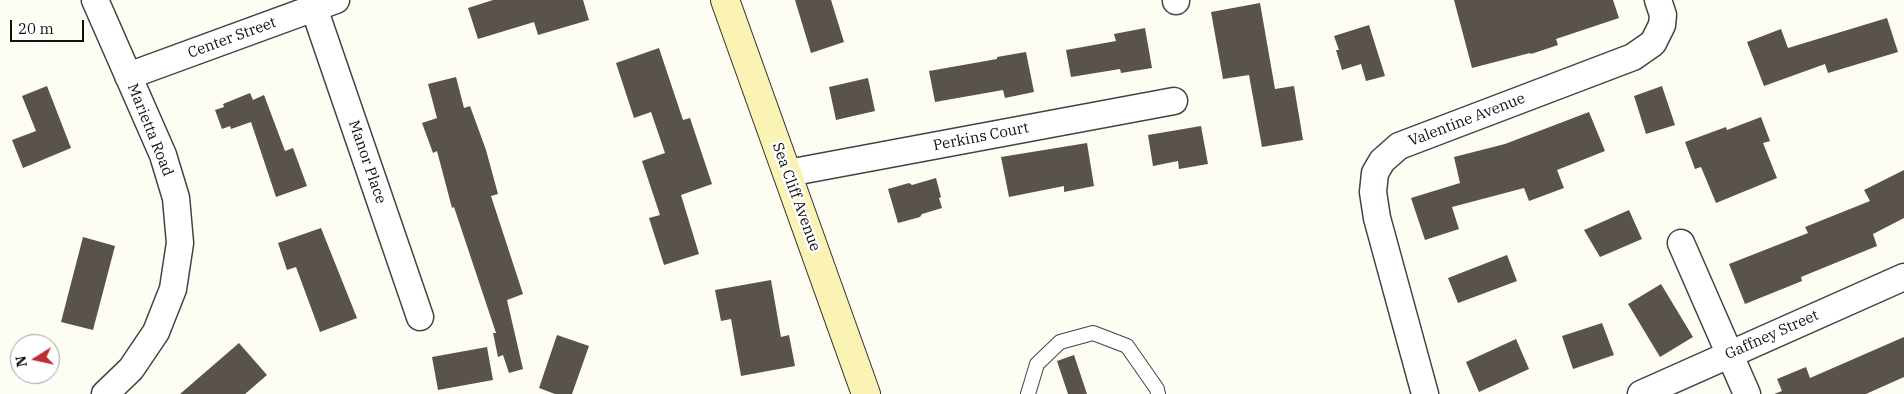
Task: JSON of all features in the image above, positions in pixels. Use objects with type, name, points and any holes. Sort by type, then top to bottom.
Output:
[{"type":"street","name":"Marietta Road","points":[[95,0],[163,155],[176,198],[180,243],[173,290],[156,332],[131,369],[105,394]]},
{"type":"street","name":"Sea Cliff Avenue","points":[[725,0],[866,394]]},
{"type":"street","name":"Valentine Avenue","points":[[1425,394],[1377,218],[1373,192],[1375,173],[1382,161],[1399,146],[1633,57],[1653,43],[1662,25],[1663,15],[1658,0]]},
{"type":"street","name":"Center Street","points":[[128,76],[325,4]]},
{"type":"street","name":"Manor Place","points":[[325,4],[420,317]]},
{"type":"street","name":"Perkins Court","points":[[788,172],[1174,101]]},
{"type":"street","points":[[1681,243],[1747,394]]},
{"type":"street","name":"Gaffney Street","points":[[1641,394],[1904,277]]},
{"type":"lane","points":[[1028,394],[1037,364],[1060,342],[1093,333],[1127,346],[1157,389],[1158,394]]},
{"type":"building","points":[[493,0],[583,0],[589,20],[538,35],[534,22],[478,39],[468,8]]},
{"type":"building","points":[[795,0],[831,0],[844,42],[811,53]]},
{"type":"building","points":[[1454,0],[1613,0],[1619,18],[1556,39],[1558,45],[1531,54],[1472,68]]},
{"type":"building","points":[[1260,3],[1275,89],[1294,86],[1303,140],[1262,147],[1249,75],[1223,79],[1211,12]]},
{"type":"building","points":[[1887,18],[1898,52],[1828,73],[1825,64],[1764,86],[1747,42],[1781,29],[1788,48]]},
{"type":"building","points":[[1369,25],[1385,76],[1366,81],[1361,64],[1342,70],[1336,50],[1339,50],[1334,36]]},
{"type":"building","points":[[1145,28],[1152,68],[1121,73],[1120,69],[1071,77],[1066,50],[1116,41],[1114,34]]},
{"type":"building","points":[[659,48],[683,120],[690,118],[712,184],[681,195],[699,254],[664,265],[649,218],[660,215],[642,161],[665,153],[651,112],[634,118],[616,63]]},
{"type":"building","points":[[1026,52],[1034,92],[1005,98],[1003,90],[935,102],[929,71]]},
{"type":"building","points":[[456,77],[464,108],[470,106],[486,150],[498,194],[491,196],[523,294],[507,300],[523,369],[509,373],[503,355],[498,357],[493,333],[496,333],[454,207],[452,208],[437,151],[433,153],[422,123],[437,118],[428,84]]},
{"type":"building","points":[[868,78],[875,111],[836,120],[829,87]]},
{"type":"building","points":[[47,86],[71,148],[23,168],[12,140],[36,131],[22,96]]},
{"type":"building","points":[[1662,86],[1675,125],[1646,134],[1634,96]]},
{"type":"building","points":[[250,93],[253,100],[264,95],[285,151],[293,148],[307,186],[276,197],[251,122],[231,129],[230,126],[222,129],[215,110],[224,107],[223,104]]},
{"type":"building","points":[[1589,112],[1605,151],[1557,170],[1564,188],[1529,201],[1524,188],[1452,207],[1459,229],[1425,240],[1411,198],[1460,183],[1454,157],[1505,144]]},
{"type":"building","points":[[1761,117],[1770,141],[1763,143],[1777,178],[1716,203],[1701,167],[1695,169],[1685,142],[1726,127],[1727,130]]},
{"type":"building","points":[[1201,126],[1208,164],[1179,169],[1178,161],[1153,166],[1148,135]]},
{"type":"building","points":[[1087,143],[1094,186],[1064,192],[1064,186],[1009,197],[1001,157]]},
{"type":"building","points":[[1904,170],[1904,218],[1873,234],[1877,246],[1801,277],[1802,281],[1745,304],[1729,264],[1808,233],[1805,227],[1870,201],[1864,190]]},
{"type":"building","points":[[936,178],[942,208],[898,223],[888,189]]},
{"type":"building","points":[[1629,210],[1642,239],[1600,257],[1584,230]]},
{"type":"building","points":[[321,228],[357,318],[320,332],[296,267],[287,270],[278,243]]},
{"type":"building","points":[[83,237],[115,246],[93,330],[61,322]]},
{"type":"building","points":[[1507,255],[1517,281],[1458,303],[1448,278]]},
{"type":"building","points":[[771,280],[781,337],[789,335],[795,366],[741,376],[731,319],[721,321],[715,290]]},
{"type":"building","points":[[1661,284],[1693,337],[1660,357],[1628,304]]},
{"type":"building","points":[[1602,323],[1614,355],[1573,369],[1562,336]]},
{"type":"building","points":[[557,335],[589,346],[572,394],[555,394],[539,388]]},
{"type":"building","points":[[1904,337],[1904,377],[1866,394],[1774,394],[1782,391],[1777,379],[1806,367],[1810,378]]},
{"type":"building","points":[[1516,339],[1529,369],[1479,392],[1466,362]]},
{"type":"building","points":[[239,343],[267,375],[245,394],[180,394]]},
{"type":"building","points":[[487,347],[493,380],[438,390],[432,357]]},
{"type":"building","points":[[1074,355],[1087,394],[1068,394],[1057,361]]}]
